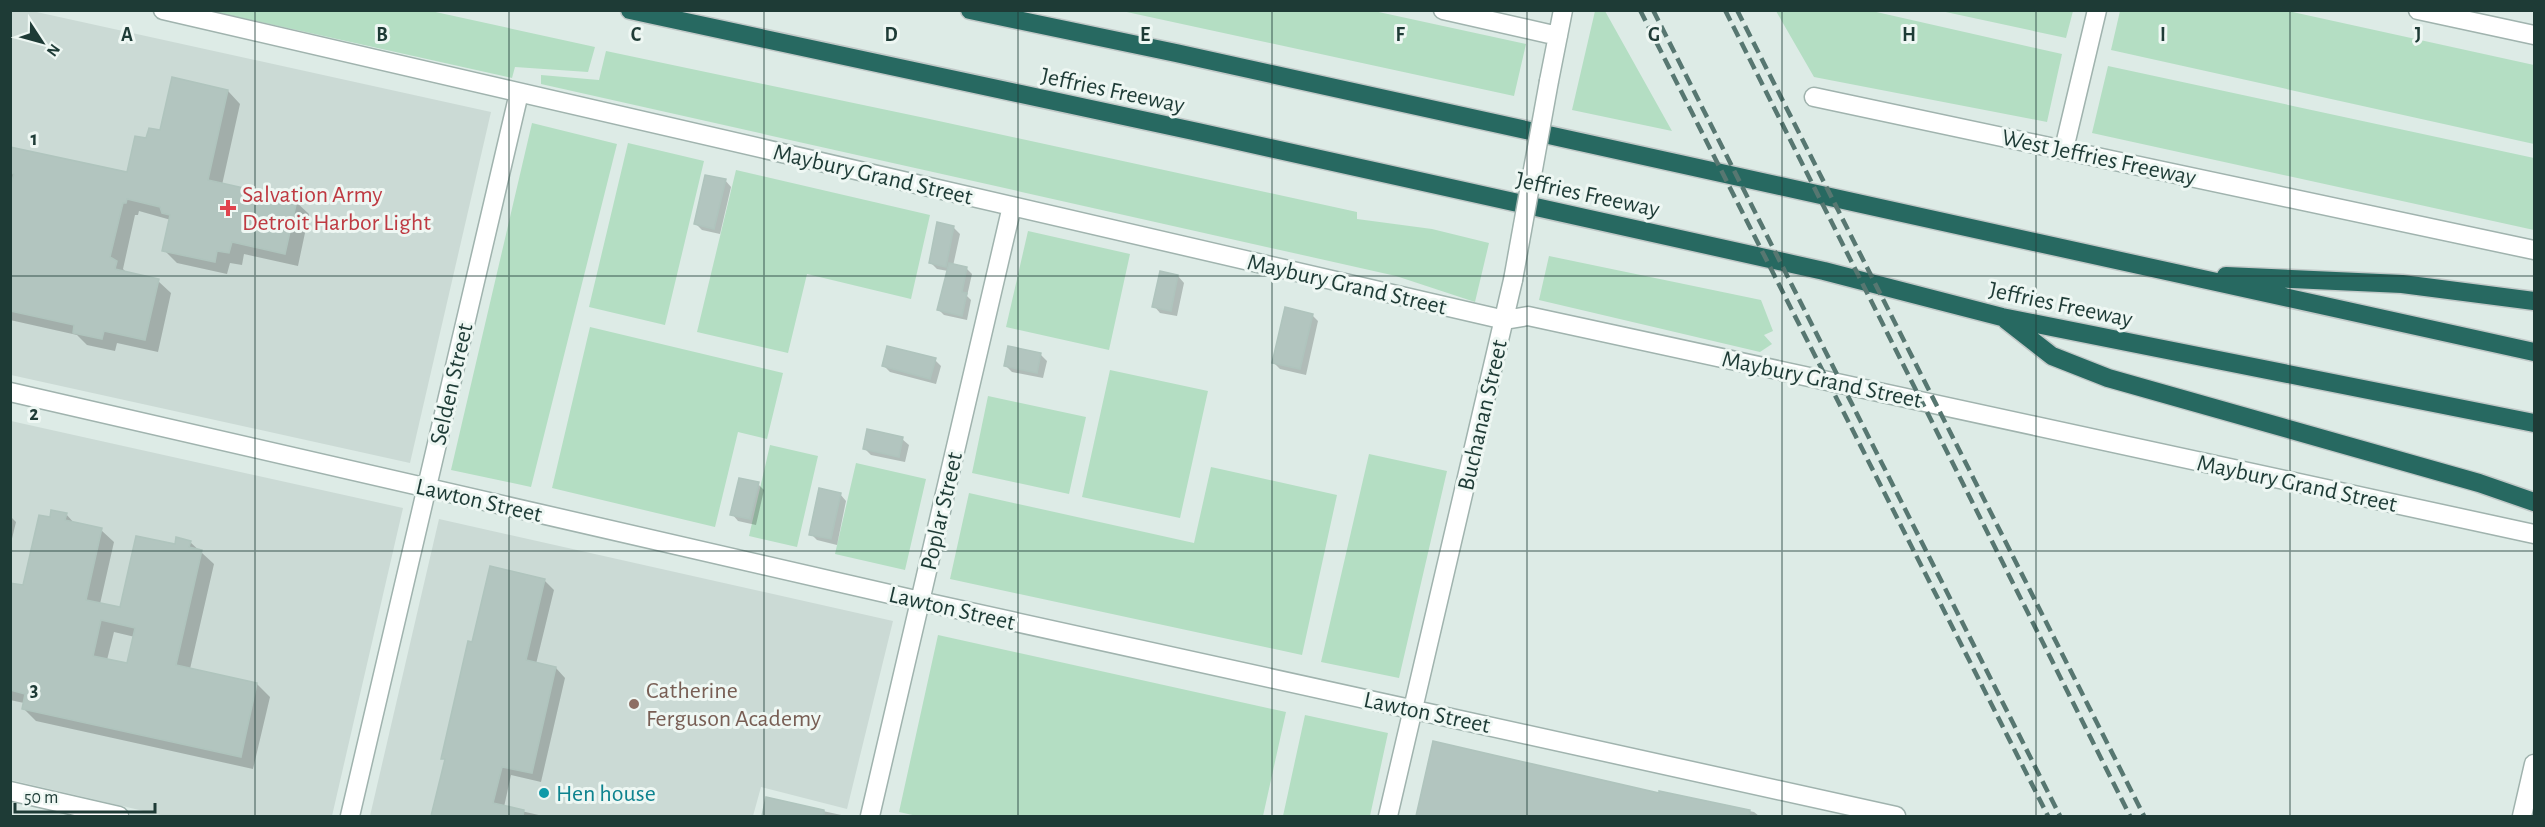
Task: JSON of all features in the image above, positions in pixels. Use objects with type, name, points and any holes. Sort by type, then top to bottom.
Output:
[{"type":"highway","name":"Jeffries Freeway","points":[[630,10],[1812,268],[2002,317],[2535,423]]},
{"type":"highway","name":"Jeffries Freeway","points":[[970,10],[2535,352]]},
{"type":"highway","points":[[1004,10],[1098,38]]},
{"type":"highway","points":[[2175,273],[2402,284],[2535,301]]},
{"type":"highway","points":[[2002,317],[2052,356],[2108,378],[2479,483],[2535,502]]},
{"type":"street","name":"Maybury Grand Street","points":[[163,10],[1505,320],[1528,316],[2535,534]]},
{"type":"street","points":[[1443,10],[1558,36]]},
{"type":"street","name":"Buchanan Street","points":[[1388,816],[1505,320],[1563,10]]},
{"type":"street","points":[[2064,149],[2097,10]]},
{"type":"street","points":[[2418,10],[2535,36]]},
{"type":"street","name":"Selden Street","points":[[350,816],[519,93]]},
{"type":"street","name":"West Jeffries Freeway","points":[[1814,97],[2535,250]]},
{"type":"street","name":"Poplar Street","points":[[870,816],[1012,206]]},
{"type":"street","name":"Lawton Street","points":[[10,392],[920,601],[1896,816]]},
{"type":"street","points":[[2523,816],[2535,764]]},
{"type":"street","points":[[10,791],[119,816]]},
{"type":"shaded area","points":[[11,11],[32,11],[491,112],[410,463],[11,375]]},
{"type":"shaded area","points":[[11,421],[403,508],[332,816],[165,816],[11,780]]},
{"type":"shaded area","name":"Catherine Ferguson Academy","points":[[439,519],[893,621],[847,809],[761,787],[753,816],[370,816]]},
{"type":"green space","points":[[211,11],[431,11],[595,47],[588,72],[515,67],[512,78]]},
{"type":"green space","points":[[1122,11],[1374,11],[1526,44],[1514,96]]},
{"type":"green space","points":[[1595,11],[1605,11],[1672,131],[1572,110]]},
{"type":"green space","points":[[1776,11],[1872,11],[2062,54],[2047,122],[1814,77]]},
{"type":"green space","points":[[1941,11],[2073,11],[2066,38]]},
{"type":"green space","points":[[2120,11],[2288,11],[2534,65],[2534,144],[2111,50]]},
{"type":"green space","points":[[606,51],[1357,212],[1357,219],[1432,229],[1489,243],[1475,302],[1396,276],[541,84],[541,75],[599,80]]},
{"type":"green space","points":[[2108,66],[2534,158],[2534,230],[2092,133]]},
{"type":"green space","points":[[532,123],[617,144],[531,487],[451,470]]},
{"type":"green space","points":[[628,143],[704,161],[665,325],[589,307]]},
{"type":"green space","points":[[736,170],[930,215],[911,299],[807,274],[788,353],[697,332]]},
{"type":"green space","points":[[1028,231],[1130,254],[1109,350],[1006,327]]},
{"type":"green space","points":[[1549,256],[1761,300],[1773,331],[1764,335],[1772,344],[1760,352],[1539,300]]},
{"type":"green space","points":[[590,327],[783,373],[767,439],[738,432],[715,527],[552,488]]},
{"type":"green space","points":[[1110,370],[1208,391],[1180,518],[1082,497]]},
{"type":"green space","points":[[988,396],[1086,417],[1069,494],[972,473]]},
{"type":"green space","points":[[770,445],[818,456],[797,547],[749,536]]},
{"type":"green space","points":[[1369,454],[1447,471],[1399,678],[1321,662]]},
{"type":"green space","points":[[856,463],[926,479],[905,570],[835,554]]},
{"type":"green space","points":[[1211,467],[1337,495],[1302,655],[950,579],[969,493],[1194,543]]},
{"type":"green space","points":[[938,635],[1286,712],[1263,816],[917,816],[899,812]]},
{"type":"green space","points":[[1305,715],[1388,733],[1370,816],[1283,816]]},
{"type":"building","name":"Salvation Army Detroit Harbor Light","points":[[172,77],[228,90],[208,180],[297,200],[285,254],[232,242],[229,253],[217,251],[215,262],[162,251],[170,215],[162,213],[160,207],[127,199],[126,203],[123,203],[110,257],[117,261],[115,269],[159,279],[145,340],[104,331],[102,339],[73,333],[74,325],[10,311],[10,187],[14,174],[10,173],[10,147],[127,172],[135,136],[146,138],[149,128],[160,130]]},
{"type":"building","points":[[705,175],[726,179],[714,229],[694,224]]},
{"type":"building","points":[[937,222],[954,226],[946,267],[929,263]]},
{"type":"building","points":[[949,263],[967,267],[962,292],[967,293],[962,316],[937,310]]},
{"type":"building","points":[[1160,271],[1178,275],[1171,311],[1152,307]]},
{"type":"building","points":[[1285,307],[1313,314],[1300,369],[1272,363]]},
{"type":"building","points":[[887,346],[936,358],[930,379],[882,366]]},
{"type":"building","points":[[1008,346],[1041,353],[1037,373],[1004,366]]},
{"type":"building","points":[[867,429],[903,437],[899,457],[863,449]]},
{"type":"building","points":[[739,478],[759,482],[750,519],[730,515]]},
{"type":"building","points":[[819,488],[841,493],[831,539],[809,535]]},
{"type":"building","points":[[51,510],[67,513],[65,520],[102,528],[86,600],[120,607],[136,536],[175,544],[176,537],[191,541],[189,547],[202,550],[176,665],[257,683],[241,757],[22,709],[25,694],[10,690],[10,583],[23,585],[39,515],[50,517]],"holes":[[[101,620],[135,628],[127,663],[93,656]]]},
{"type":"building","points":[[490,566],[545,579],[526,660],[556,667],[532,773],[502,767],[493,803],[524,810],[523,816],[431,816],[445,759],[441,759],[468,641],[472,642]]},
{"type":"building","points":[[1433,741],[1659,793],[1659,791],[1750,810],[1749,816],[1416,816]]},
{"type":"building","points":[[766,797],[824,810],[824,816],[762,816]]},
{"type":"railway","points":[[1640,10],[2048,816]]},
{"type":"railway","points":[[1653,10],[2060,816]]},
{"type":"railway","points":[[1725,10],[2130,816]]},
{"type":"railway","points":[[1737,10],[2144,816]]},
{"type":"place","name":"Salvation Army Detroit Harbor Light","points":[[228,208]]},
{"type":"place","name":"Catherine Ferguson Academy","points":[[634,704]]},
{"type":"place","name":"Hen house","points":[[544,793]]}]
